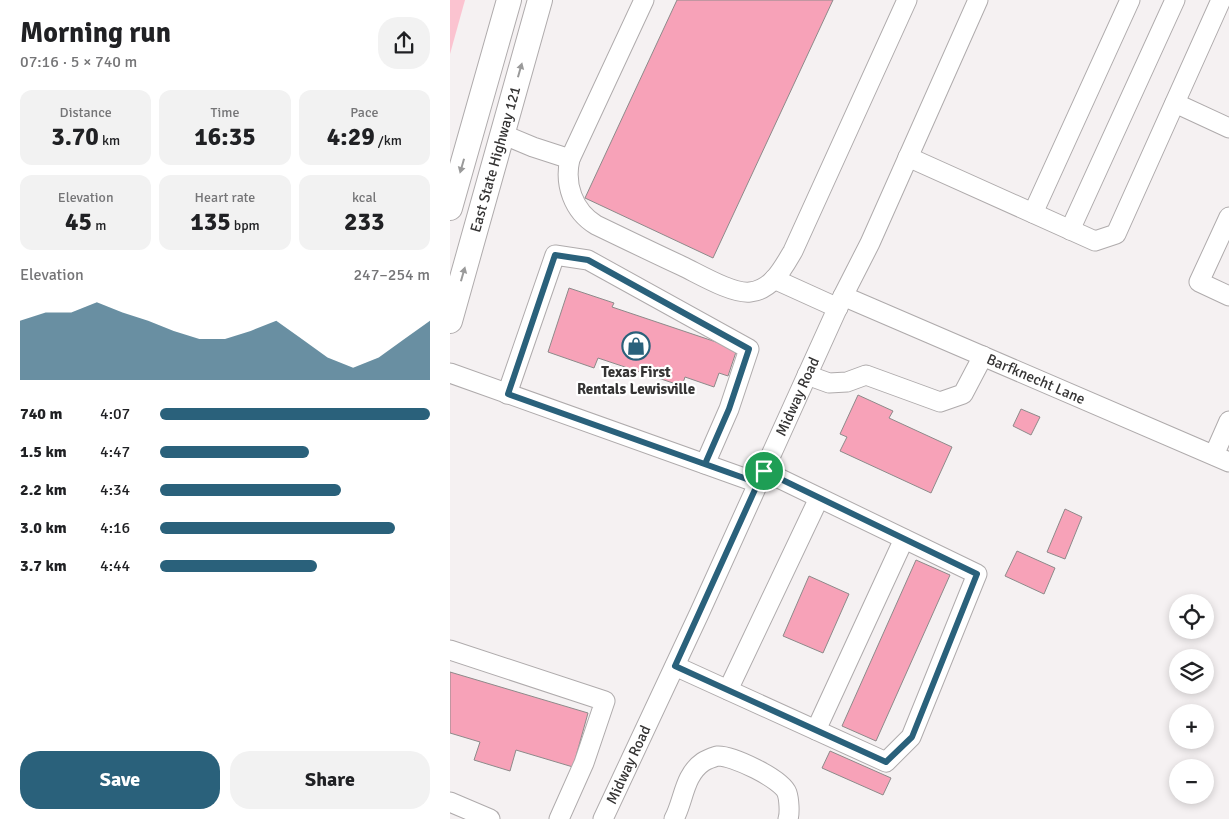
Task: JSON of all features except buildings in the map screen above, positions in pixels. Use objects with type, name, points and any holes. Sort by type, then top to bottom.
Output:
[{"type":"main road","name":"East State Highway 121","points":[[450,208],[509,0]]},
{"type":"main road","name":"East State Highway 121","points":[[450,320],[540,0]]},
{"type":"main road","points":[[474,123],[502,134]]},
{"type":"street","points":[[644,0],[570,159],[567,171],[571,195],[578,208],[588,220],[596,225],[732,289],[750,292],[761,289],[774,279],[793,251],[908,0]]},
{"type":"street","name":"Midway Road","points":[[609,817],[675,666],[840,302],[870,243],[978,0]]},
{"type":"street","points":[[1033,213],[1130,0]]},
{"type":"street","points":[[1070,230],[1175,0]]},
{"type":"street","points":[[908,157],[1095,241],[1116,234],[1221,0]]},
{"type":"street","points":[[1175,103],[1229,128]]},
{"type":"street","points":[[502,134],[533,147],[570,159]]},
{"type":"street","points":[[1229,217],[1199,282],[1229,296]]},
{"type":"street","points":[[508,394],[555,255],[588,260],[749,349],[729,409],[705,464]]},
{"type":"street","name":"Barfknecht Lane","points":[[774,279],[983,356],[1221,459]]},
{"type":"street","points":[[808,375],[829,383],[847,382],[866,375],[940,402],[964,394],[983,356]]},
{"type":"street","points":[[450,373],[705,464],[761,477],[819,498],[977,574],[912,737],[886,762],[675,666]]},
{"type":"street","points":[[1221,459],[1229,421]]},
{"type":"street","points":[[728,690],[819,498]]},
{"type":"street","points":[[816,730],[904,539]]},
{"type":"street","points":[[450,650],[605,701],[584,763],[559,819]]},
{"type":"street","points":[[674,819],[689,777],[703,762],[717,756],[735,760],[776,780],[787,792],[788,819]]},
{"type":"street","points":[[450,802],[483,818]]},
{"type":"shaded area","points":[[450,0],[465,0],[450,54]]},
{"type":"place","name":"Texas First Rentals Lewisville","points":[[636,346]]},
{"type":"route","points":[[764,471],[758,483],[508,394],[555,255],[588,260],[749,349],[729,409],[705,464],[758,483],[675,666],[886,762],[912,737],[977,574],[764,471]]}]
